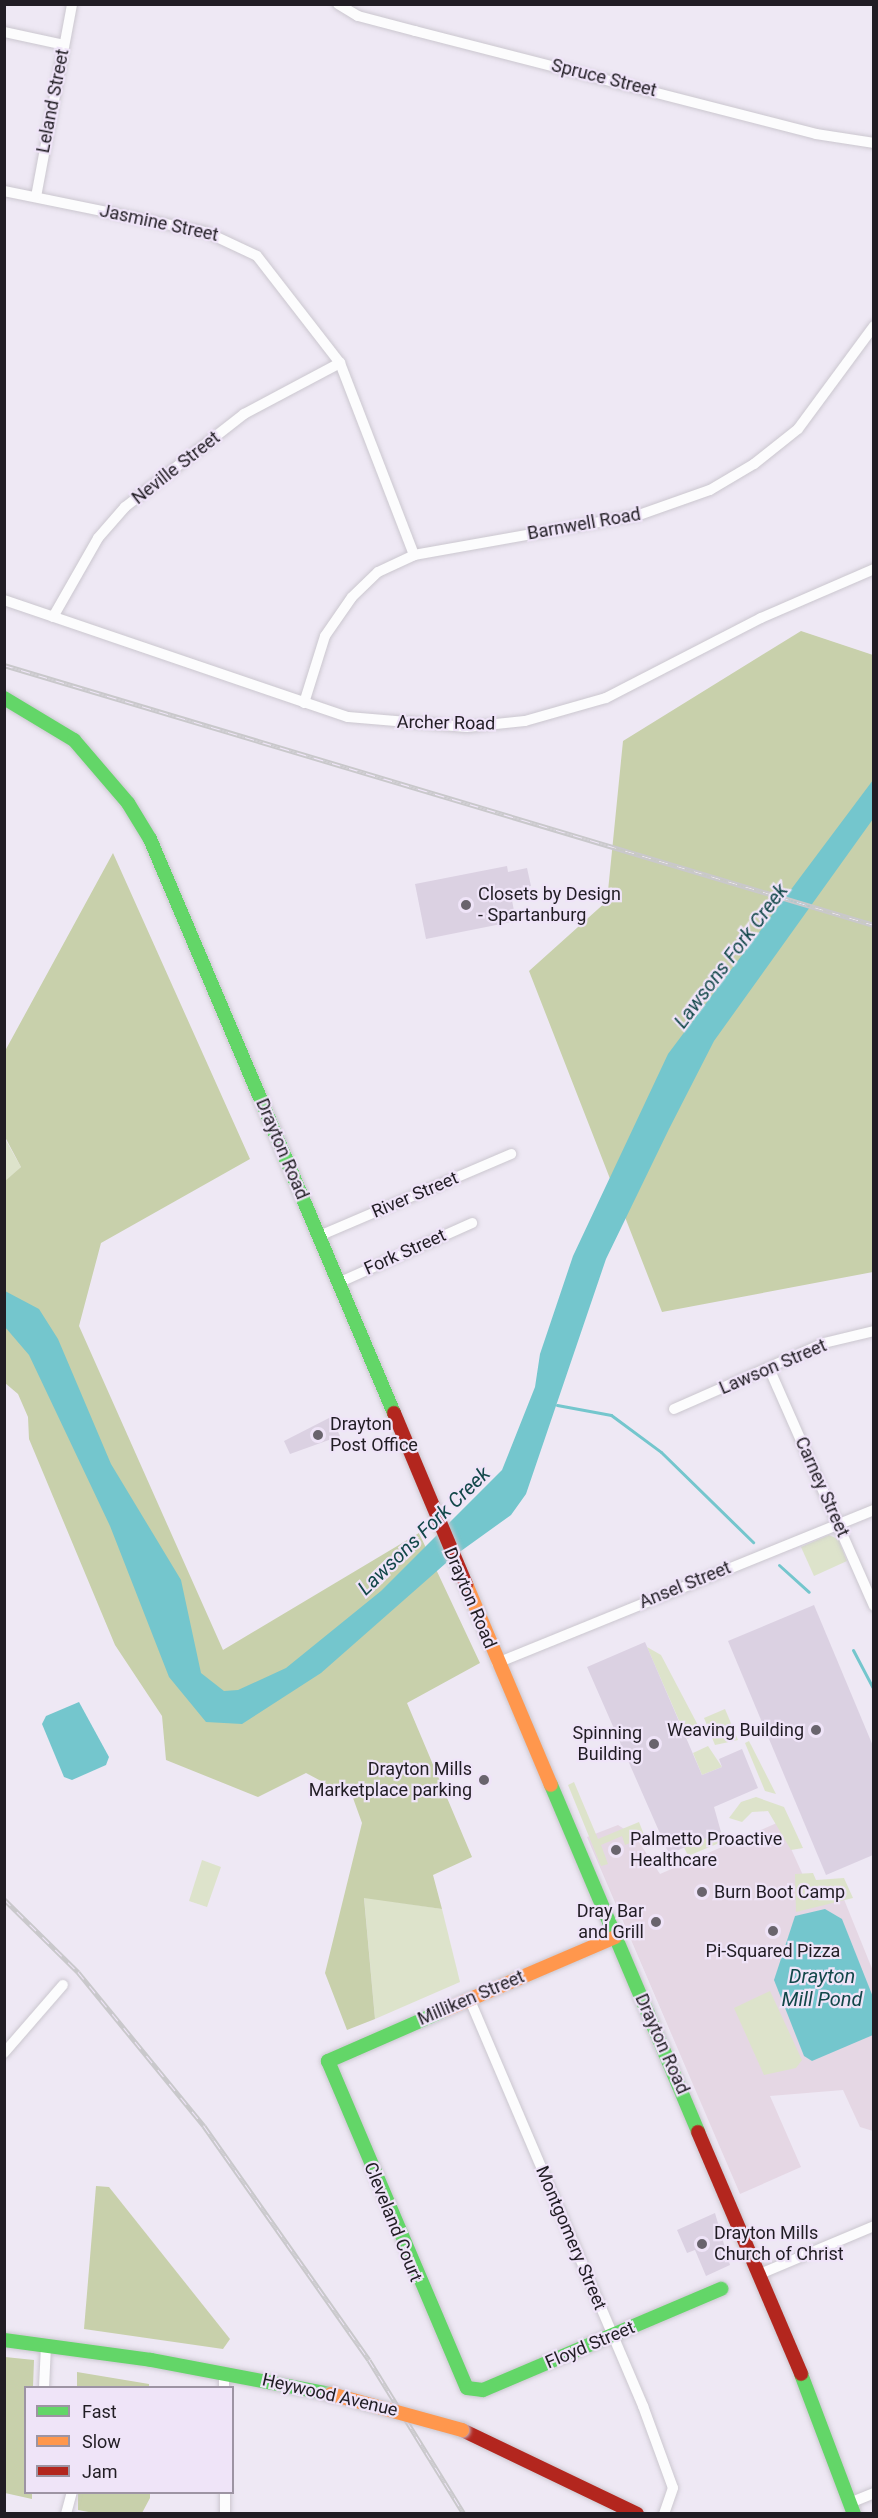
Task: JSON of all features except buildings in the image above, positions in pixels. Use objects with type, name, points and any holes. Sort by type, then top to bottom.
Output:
[{"type":"main road","name":"Drayton Road","points":[[4,698],[74,740],[128,803],[150,839],[423,1489],[760,2274],[853,2508]]},
{"type":"main road","name":"Milliken Street","points":[[328,2061],[469,1998],[615,1937]]},
{"type":"main road","name":"Cleveland Court","points":[[328,2061],[461,2382]]},
{"type":"main road","name":"Floyd Street","points":[[461,2382],[470,2390],[483,2390],[721,2289]]},
{"type":"main road","name":"Heywood Avenue","points":[[4,2340],[224,2372],[331,2394],[462,2430],[637,2514]]},
{"type":"street","name":"Leland Street","points":[[36,197],[72,4]]},
{"type":"street","name":"Spruce Street","points":[[338,4],[358,16],[415,32],[826,136],[873,143]]},
{"type":"street","points":[[4,32],[64,45]]},
{"type":"street","name":"Jasmine Street","points":[[4,191],[206,232],[241,245],[270,270],[340,363],[414,555]]},
{"type":"street","name":"Barnwell Road","points":[[304,703],[315,657],[337,616],[378,572],[414,555],[639,515],[710,490],[754,464],[798,429],[873,326]]},
{"type":"street","name":"Neville Street","points":[[53,617],[87,555],[125,507],[244,414],[340,363]]},
{"type":"street","name":"Archer Road","points":[[4,600],[304,703],[358,719],[438,727],[496,726],[554,715],[635,685],[760,618],[873,569]]},
{"type":"street","name":"River Street","points":[[318,1236],[511,1154]]},
{"type":"street","name":"Fork Street","points":[[338,1283],[472,1223]]},
{"type":"street","name":"Lawson Street","points":[[674,1409],[824,1343],[873,1331]]},
{"type":"street","name":"Carney Street","points":[[769,1368],[873,1606]]},
{"type":"street","name":"Ansel Street","points":[[497,1663],[873,1510]]},
{"type":"street","points":[[4,2053],[63,1985]]},
{"type":"street","name":"Montgomery Street","points":[[469,1998],[613,2335],[673,2488],[664,2514]]},
{"type":"street","points":[[760,2274],[873,2226]]},
{"type":"street","points":[[44,2386],[46,2346]]},
{"type":"street","points":[[224,2372],[224,2386]]},
{"type":"street","points":[[853,2508],[873,2493]]},
{"type":"street","points":[[66,2514],[72,2494]]},
{"type":"street","points":[[225,2503],[232,2514]]},
{"type":"shaded area","points":[[779,1822],[815,1902],[841,1892],[873,1971],[873,2131],[860,2127],[843,2090],[770,2096],[801,2167],[740,2194],[587,1837],[618,1825],[635,1836],[660,1874]]},
{"type":"green space","points":[[801,631],[873,655],[873,1272],[662,1312],[529,971],[607,901],[623,741]]},
{"type":"green space","points":[[113,853],[250,1159],[101,1243],[79,1326],[223,1650],[419,1533],[480,1663],[407,1703],[472,1857],[433,1875],[442,1909],[364,1898],[375,2019],[347,2030],[325,1973],[362,1823],[353,1798],[306,1773],[258,1797],[166,1760],[162,1716],[115,1645],[29,1439],[28,1417],[18,1394],[5,1383],[4,1182],[21,1167],[5,1137],[5,1051]]},
{"type":"green space","points":[[4,1137],[21,1167],[5,1182],[4,1182]]},
{"type":"green space","points":[[829,1535],[838,1539],[847,1561],[814,1576],[801,1547]]},
{"type":"green space","points":[[647,1647],[661,1655],[702,1733],[687,1739]]},
{"type":"green space","points":[[725,1709],[738,1740],[715,1745],[704,1718]]},
{"type":"green space","points":[[749,1741],[776,1794],[765,1791],[745,1743]]},
{"type":"green space","points":[[708,1746],[722,1767],[702,1775],[693,1753]]},
{"type":"green space","points":[[574,1782],[598,1839],[639,1822],[645,1837],[625,1845],[622,1836],[601,1845],[608,1864],[601,1866],[568,1785]]},
{"type":"green space","points":[[756,1797],[784,1807],[803,1848],[791,1850],[768,1811],[752,1812],[742,1822],[729,1818],[741,1802]]},
{"type":"green space","points":[[721,1832],[724,1841],[688,1856],[684,1847]]},
{"type":"green space","points":[[202,1860],[221,1867],[207,1907],[189,1901]]},
{"type":"green space","points":[[813,1873],[816,1880],[844,1878],[853,1898],[796,1912],[795,1874]]},
{"type":"green space","points":[[364,1897],[442,1909],[460,1982],[375,2019]]},
{"type":"green space","points":[[770,1991],[802,2060],[796,2068],[764,2075],[734,2008]]},
{"type":"green space","points":[[96,2186],[109,2187],[230,2339],[223,2349],[84,2329]]},
{"type":"green space","points":[[5,2357],[34,2360],[33,2386],[24,2386],[24,2494],[32,2494],[32,2499],[5,2493]]},
{"type":"green space","points":[[77,2372],[149,2384],[149,2386],[77,2386]]},
{"type":"green space","points":[[78,2494],[150,2494],[142,2513],[94,2513],[78,2510]]},
{"type":"water","points":[[873,780],[873,819],[714,1041],[669,1129],[606,1259],[526,1494],[511,1515],[454,1556],[321,1673],[242,1724],[206,1722],[169,1677],[110,1526],[29,1355],[5,1327],[5,1291],[39,1309],[58,1339],[111,1464],[181,1580],[201,1673],[224,1691],[238,1690],[286,1668],[381,1591],[502,1470],[535,1387],[540,1354],[573,1256],[668,1054]]},
{"type":"water","points":[[79,1702],[109,1757],[106,1765],[72,1780],[64,1777],[42,1724],[46,1716]]},
{"type":"water","name":"Drayton Mill Pond","points":[[825,1909],[842,1919],[873,1997],[873,2035],[812,2061],[804,2056],[774,1980],[795,1916]]},
{"type":"waterway","points":[[557,1405],[611,1415],[661,1452],[753,1542]]},
{"type":"waterway","points":[[779,1565],[809,1592]]},
{"type":"waterway","points":[[853,1650],[874,1690]]},
{"type":"railway","points":[[4,665],[874,925]]},
{"type":"railway","points":[[4,1899],[78,1972],[204,2126],[369,2360],[464,2514]]},
{"type":"traffic: fast","points":[[4,698],[74,740],[128,803],[150,839],[394,1413]]},
{"type":"traffic: fast","points":[[551,1785],[698,2132]]},
{"type":"traffic: fast","points":[[445,2010],[328,2061],[467,2388],[483,2390],[721,2289]]},
{"type":"traffic: fast","points":[[4,2340],[151,2360],[331,2394]]},
{"type":"traffic: fast","points":[[801,2374],[854,2514]]},
{"type":"traffic: slow","points":[[466,1584],[551,1785]]},
{"type":"traffic: slow","points":[[445,2010],[615,1937]]},
{"type":"traffic: slow","points":[[331,2394],[462,2430]]},
{"type":"traffic: jam","points":[[394,1413],[466,1584]]},
{"type":"traffic: jam","points":[[698,2132],[801,2374]]},
{"type":"traffic: jam","points":[[462,2430],[637,2514]]},
{"type":"place","name":"Closets by Design - Spartanburg","points":[[466,905]]},
{"type":"place","name":"Drayton Post Office","points":[[318,1435]]},
{"type":"place","name":"Weaving Building","points":[[816,1730]]},
{"type":"place","name":"Spinning Building","points":[[654,1744]]},
{"type":"place","name":"Drayton Mills Marketplace parking","points":[[484,1780]]},
{"type":"place","name":"Palmetto Proactive Healthcare","points":[[616,1850]]},
{"type":"place","name":"Burn Boot Camp","points":[[702,1892]]},
{"type":"place","name":"Dray Bar and Grill","points":[[656,1922]]},
{"type":"place","name":"Pi-Squared Pizza","points":[[773,1931]]},
{"type":"place","name":"Drayton Mills Church of Christ","points":[[702,2244]]},
{"type":"water label","name":"Lawsons Fork Creek","points":[[731,956]]},
{"type":"water label","name":"Lawsons Fork Creek","points":[[424,1531]]}]
